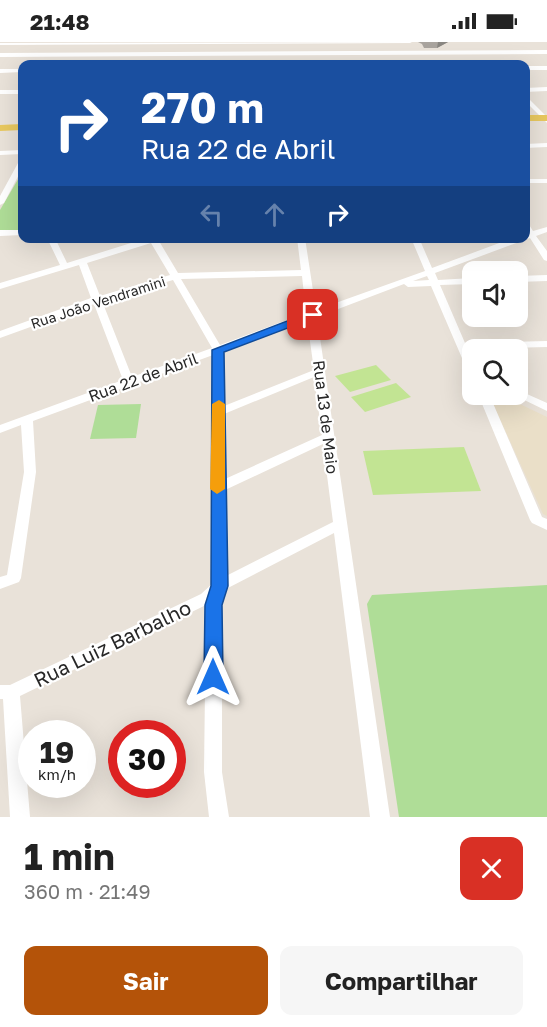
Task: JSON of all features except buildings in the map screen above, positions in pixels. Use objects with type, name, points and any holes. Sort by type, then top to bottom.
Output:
[{"type":"main road","points":[[530,118],[546,119]]},
{"type":"main road","points":[[0,128],[18,126]]},
{"type":"street","points":[[337,42],[343,60]]},
{"type":"street","points":[[0,44],[410,42],[420,59]]},
{"type":"street","points":[[540,42],[547,50]]},
{"type":"street","points":[[43,60],[55,43]]},
{"type":"street","points":[[90,60],[101,43]]},
{"type":"street","points":[[148,60],[154,43]]},
{"type":"street","points":[[204,60],[207,43]]},
{"type":"street","points":[[278,43],[279,60]]},
{"type":"street","points":[[0,55],[416,53],[547,50]]},
{"type":"street","points":[[486,52],[491,58]]},
{"type":"street","points":[[530,69],[547,68]]},
{"type":"street","points":[[0,71],[18,71]]},
{"type":"street","points":[[530,90],[547,89]]},
{"type":"street","points":[[0,92],[18,90]]},
{"type":"street","points":[[530,101],[546,119]]},
{"type":"street","points":[[530,146],[547,146]]},
{"type":"street","points":[[0,153],[18,153]]},
{"type":"street","points":[[0,203],[2,195],[18,169]]},
{"type":"street","points":[[530,181],[547,181]]},
{"type":"street","points":[[530,224],[547,224]]},
{"type":"street","name":"Rua 22 de Abril","points":[[530,236],[547,230]]},
{"type":"street","points":[[0,233],[18,233]]},
{"type":"street","points":[[530,241],[547,258]]},
{"type":"street","points":[[53,243],[65,267]]},
{"type":"street","points":[[0,286],[143,243]]},
{"type":"street","points":[[158,243],[218,350],[219,586],[214,605],[213,772],[219,817]]},
{"type":"street","name":"Rua 13 de Maio","points":[[302,243],[380,817]]},
{"type":"street","points":[[417,243],[462,344]]},
{"type":"street","name":"Rua 22 de Abril","points":[[0,429],[509,243]]},
{"type":"street","points":[[82,262],[129,382]]},
{"type":"street","name":"Rua João Vendramini","points":[[0,335],[95,300],[177,276],[306,273]]},
{"type":"street","points":[[528,279],[547,278]]},
{"type":"street","points":[[392,285],[462,281]]},
{"type":"street","points":[[528,344],[547,344]]},
{"type":"street","points":[[219,412],[320,371]]},
{"type":"street","points":[[528,398],[547,407]]},
{"type":"street","points":[[488,405],[542,523]]},
{"type":"street","points":[[0,583],[14,578],[28,496],[30,472],[27,419]]},
{"type":"street","points":[[217,488],[328,436]]},
{"type":"street","name":"Rua Luiz Barbalho","points":[[5,692],[206,598],[219,586],[339,525]]},
{"type":"street","points":[[5,692],[20,817]]},
{"type":"shaded area","points":[[494,405],[522,405],[547,417],[547,516],[543,514]]},
{"type":"green space","points":[[18,179],[18,230],[0,231],[0,210]]},
{"type":"green space","points":[[376,365],[391,380],[350,392],[335,376]]},
{"type":"green space","points":[[396,383],[411,397],[365,412],[351,397]]},
{"type":"green space","points":[[141,404],[136,438],[90,439],[98,405]]},
{"type":"green space","points":[[464,447],[481,491],[373,495],[363,451]]},
{"type":"green space","points":[[547,585],[547,817],[399,817],[367,604],[372,595]]},
{"type":"slow traffic","points":[[217,489],[219,404]]},
{"type":"route","points":[[213,677],[214,605],[219,586],[218,350],[313,315]]}]
